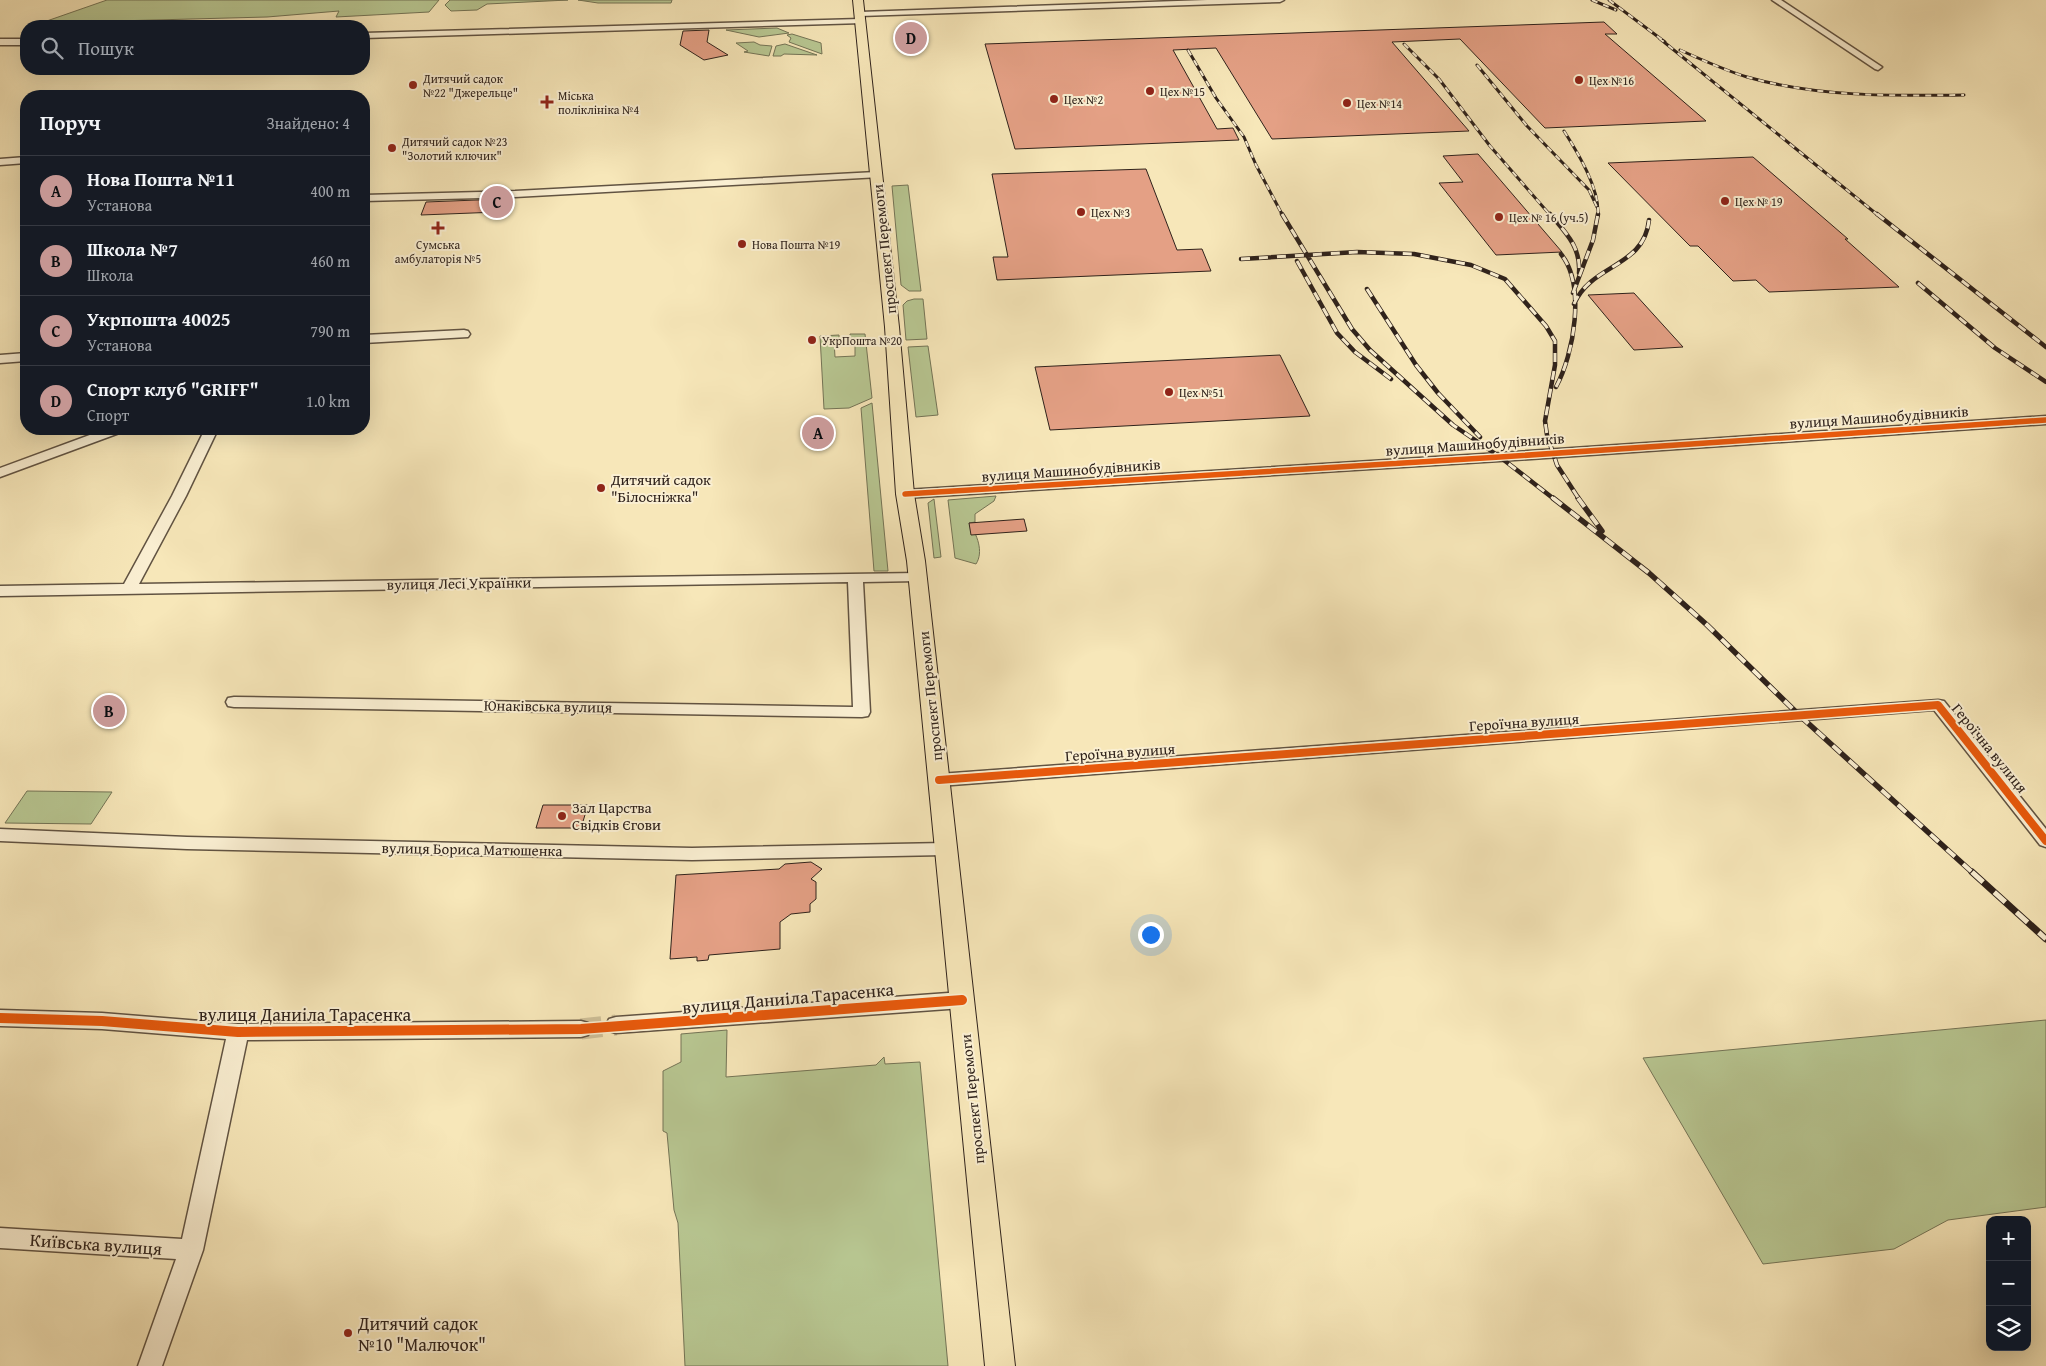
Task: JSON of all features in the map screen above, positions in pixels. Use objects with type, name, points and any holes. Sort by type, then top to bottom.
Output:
[{"type":"main road","name":"проспект Перемоги","points":[[858,0],[892,327],[905,494],[918,577],[1000,1366]]},
{"type":"street","points":[[370,36],[1280,0]]},
{"type":"street","points":[[1776,0],[1878,67]]},
{"type":"street","points":[[0,42],[20,42]]},
{"type":"street","points":[[0,162],[20,160]]},
{"type":"street","name":"проспект Перемоги","points":[[370,198],[515,194],[876,176]]},
{"type":"street","points":[[370,339],[464,334]]},
{"type":"street","points":[[0,359],[20,357]]},
{"type":"street","name":"вулиця Машинобудівників","points":[[905,494],[1440,461],[2046,420]]},
{"type":"street","points":[[0,473],[101,435]]},
{"type":"street","points":[[129,589],[179,496],[208,435]]},
{"type":"street","name":"вулиця Лесі Українки","points":[[0,592],[918,577]]},
{"type":"street","name":"Юнаківська вулиця","points":[[234,702],[862,712],[856,578]]},
{"type":"street","name":"Героїчна вулиця","points":[[939,780],[1938,705],[2046,841]]},
{"type":"street","name":"вулиця Бориса Матюшенка","points":[[0,835],[187,843],[692,854],[945,849]]},
{"type":"street","name":"вулиця Даниіла Тарасенка","points":[[616,1025],[962,1000]]},
{"type":"street","name":"вулиця Даниіла Тарасенка","points":[[0,1018],[102,1021],[238,1032],[581,1029]]},
{"type":"street","points":[[150,1366],[191,1250],[238,1032]]},
{"type":"street","name":"Київська вулиця","points":[[0,1238],[191,1250]]},
{"type":"green space","points":[[107,0],[439,0],[429,12],[336,17],[339,11],[267,17],[50,20]]},
{"type":"green space","points":[[450,0],[568,0],[487,4],[477,10],[451,11],[445,5]]},
{"type":"green space","points":[[578,0],[672,0],[671,3],[598,3]]},
{"type":"green space","points":[[777,28],[789,33],[759,37],[726,30]]},
{"type":"green space","points":[[792,34],[821,43],[822,54],[789,42],[791,38],[787,35]]},
{"type":"green space","points":[[754,42],[760,45],[772,46],[769,56],[744,52],[748,51],[736,43]]},
{"type":"green space","points":[[785,44],[817,55],[784,54],[773,56],[776,46]]},
{"type":"green space","points":[[908,185],[921,291],[909,291],[901,285],[892,186]]},
{"type":"green space","points":[[923,299],[927,339],[906,340],[903,305],[907,301]]},
{"type":"green space","points":[[850,334],[865,334],[872,398],[849,408],[824,409],[820,336],[839,335],[839,340],[834,340],[835,357],[855,356],[855,339],[850,339]]},
{"type":"green space","points":[[928,346],[938,415],[916,417],[908,347]]},
{"type":"green space","points":[[872,403],[888,571],[874,571],[861,408]]},
{"type":"green space","points":[[996,496],[994,501],[975,514],[975,522],[969,523],[979,543],[979,554],[976,564],[955,558],[948,500]]},
{"type":"green space","points":[[934,499],[941,557],[934,558],[928,503]]},
{"type":"green space","points":[[27,791],[112,792],[91,824],[5,823]]},
{"type":"green space","points":[[2046,1020],[2046,1207],[1948,1220],[1894,1249],[1763,1264],[1643,1058]]},
{"type":"green space","points":[[727,1030],[726,1077],[876,1065],[884,1057],[885,1064],[920,1062],[948,1366],[685,1366],[678,1223],[674,1210],[667,1133],[663,1131],[663,1071],[681,1062],[681,1034]]},
{"type":"building","points":[[1604,22],[1617,34],[1605,34],[1706,121],[1545,128],[1460,39],[1392,42],[1469,131],[1272,139],[1216,48],[1173,50],[1217,129],[1233,128],[1239,140],[1015,149],[985,44]]},
{"type":"building","points":[[919,26],[919,28],[922,28],[922,40],[902,41],[901,27]]},
{"type":"building","points":[[709,30],[707,42],[728,55],[704,60],[680,45],[683,31]]},
{"type":"building","name":"Цех № 16 (уч.5)","points":[[1478,154],[1562,252],[1496,255],[1439,183],[1463,182],[1443,156]]},
{"type":"building","name":"Цех № 19","points":[[1753,157],[1848,239],[1845,239],[1899,287],[1769,292],[1756,280],[1733,281],[1698,246],[1690,246],[1608,163]]},
{"type":"building","name":"Цех №3","points":[[1146,169],[1177,250],[1202,249],[1211,271],[997,280],[993,257],[1008,257],[992,174]]},
{"type":"building","points":[[502,199],[498,212],[421,215],[426,202]]},
{"type":"building","points":[[1634,293],[1683,347],[1634,350],[1588,295]]},
{"type":"building","name":"Цех №51","points":[[1280,355],[1310,416],[1050,430],[1035,367]]},
{"type":"building","points":[[1024,519],[1027,531],[971,535],[969,523]]},
{"type":"building","name":"Зал Царства Свідків Єгови","points":[[543,805],[588,805],[581,828],[536,828]]},
{"type":"building","points":[[811,862],[822,869],[811,879],[816,882],[816,899],[810,904],[810,912],[791,914],[780,922],[780,949],[709,955],[708,960],[697,961],[697,957],[670,959],[676,875],[779,869],[785,864]]},
{"type":"tunnel","points":[[581,1029],[616,1025]]},
{"type":"railway","points":[[1592,0],[1616,10]]},
{"type":"railway","points":[[1609,0],[1665,42]]},
{"type":"railway","points":[[1659,38],[1879,216]]},
{"type":"railway","points":[[1404,44],[1439,79],[1490,146],[1551,216]]},
{"type":"railway","points":[[1188,50],[1216,98],[1244,137],[1256,165],[1283,216]]},
{"type":"railway","points":[[1680,50],[1721,68],[1773,84],[1855,94],[1964,95]]},
{"type":"railway","points":[[1477,65],[1527,126],[1589,190],[1597,207]]},
{"type":"railway","points":[[1564,131],[1592,183],[1596,194],[1598,214]]},
{"type":"railway","points":[[1282,214],[1307,255]]},
{"type":"railway","points":[[1550,214],[1567,234],[1575,248],[1578,255],[1579,273]]},
{"type":"railway","points":[[1574,291],[1593,240],[1598,214]]},
{"type":"railway","points":[[1877,214],[2046,347]]},
{"type":"railway","points":[[1575,302],[1582,291],[1593,280],[1628,257],[1638,248],[1645,236],[1649,220]]},
{"type":"railway","points":[[1307,255],[1357,252],[1414,254],[1471,265],[1505,279],[1546,326],[1555,341],[1555,365],[1545,421],[1547,435],[1557,465],[1579,499]]},
{"type":"railway","points":[[1561,254],[1569,267],[1574,291]]},
{"type":"railway","points":[[1241,259],[1307,255]]},
{"type":"railway","points":[[1307,255],[1352,329],[1370,350],[1453,425],[1500,457],[1554,499]]},
{"type":"railway","points":[[1297,261],[1337,333],[1355,352],[1391,379]]},
{"type":"railway","points":[[1918,283],[1995,348],[2046,382]]},
{"type":"railway","points":[[1367,289],[1416,365],[1438,393],[1480,437]]},
{"type":"railway","points":[[1574,291],[1575,302]]},
{"type":"railway","points":[[1556,387],[1568,357],[1575,320],[1575,302]]},
{"type":"railway","points":[[1553,498],[1649,573],[1707,625],[1799,715],[1973,873]]},
{"type":"railway","points":[[1578,498],[1602,531]]},
{"type":"railway","points":[[1972,872],[2046,939]]},
{"type":"cycle path","points":[[905,494],[1500,457],[2046,420]]},
{"type":"cycle path","points":[[939,780],[1938,705],[2046,841]]},
{"type":"cycle path","points":[[0,1018],[102,1021],[238,1032],[581,1029],[962,1000]]},
{"type":"place","name":"Спорт клуб \"GRIFF\"","points":[[911,38]]},
{"type":"place","name":"Цех №16","points":[[1579,80]]},
{"type":"place","name":"Дитячий садок №22 \"Джерельце\"","points":[[413,85]]},
{"type":"place","name":"Цех №15","points":[[1150,91]]},
{"type":"place","name":"Цех №2","points":[[1054,99]]},
{"type":"place","name":"Міська поліклініка №4","points":[[547,102]]},
{"type":"place","name":"Цех №14","points":[[1347,103]]},
{"type":"place","name":"Дитячий садок №23 \"Золотий ключик\"","points":[[392,148]]},
{"type":"place","name":"Цех № 19","points":[[1725,201]]},
{"type":"place","name":"Укрпошта 40025","points":[[497,202]]},
{"type":"place","name":"Цех №3","points":[[1081,212]]},
{"type":"place","name":"Цех № 16 (уч.5)","points":[[1499,217]]},
{"type":"place","name":"Сумська амбулаторія №5","points":[[438,228]]},
{"type":"place","name":"Нова Пошта №19","points":[[742,244]]},
{"type":"place","name":"УкрПошта №20","points":[[812,340]]},
{"type":"place","name":"Цех №51","points":[[1169,392]]},
{"type":"place","name":"Нова Пошта №11","points":[[818,433]]},
{"type":"place","name":"Дитячий садок \"Білосніжка\"","points":[[601,488]]},
{"type":"place","name":"Школа №7","points":[[109,711]]},
{"type":"place","name":"Зал Царства Свідків Єгови","points":[[562,816]]},
{"type":"place","name":"Дитячий садок №10 \"Малючок\"","points":[[348,1333]]}]
